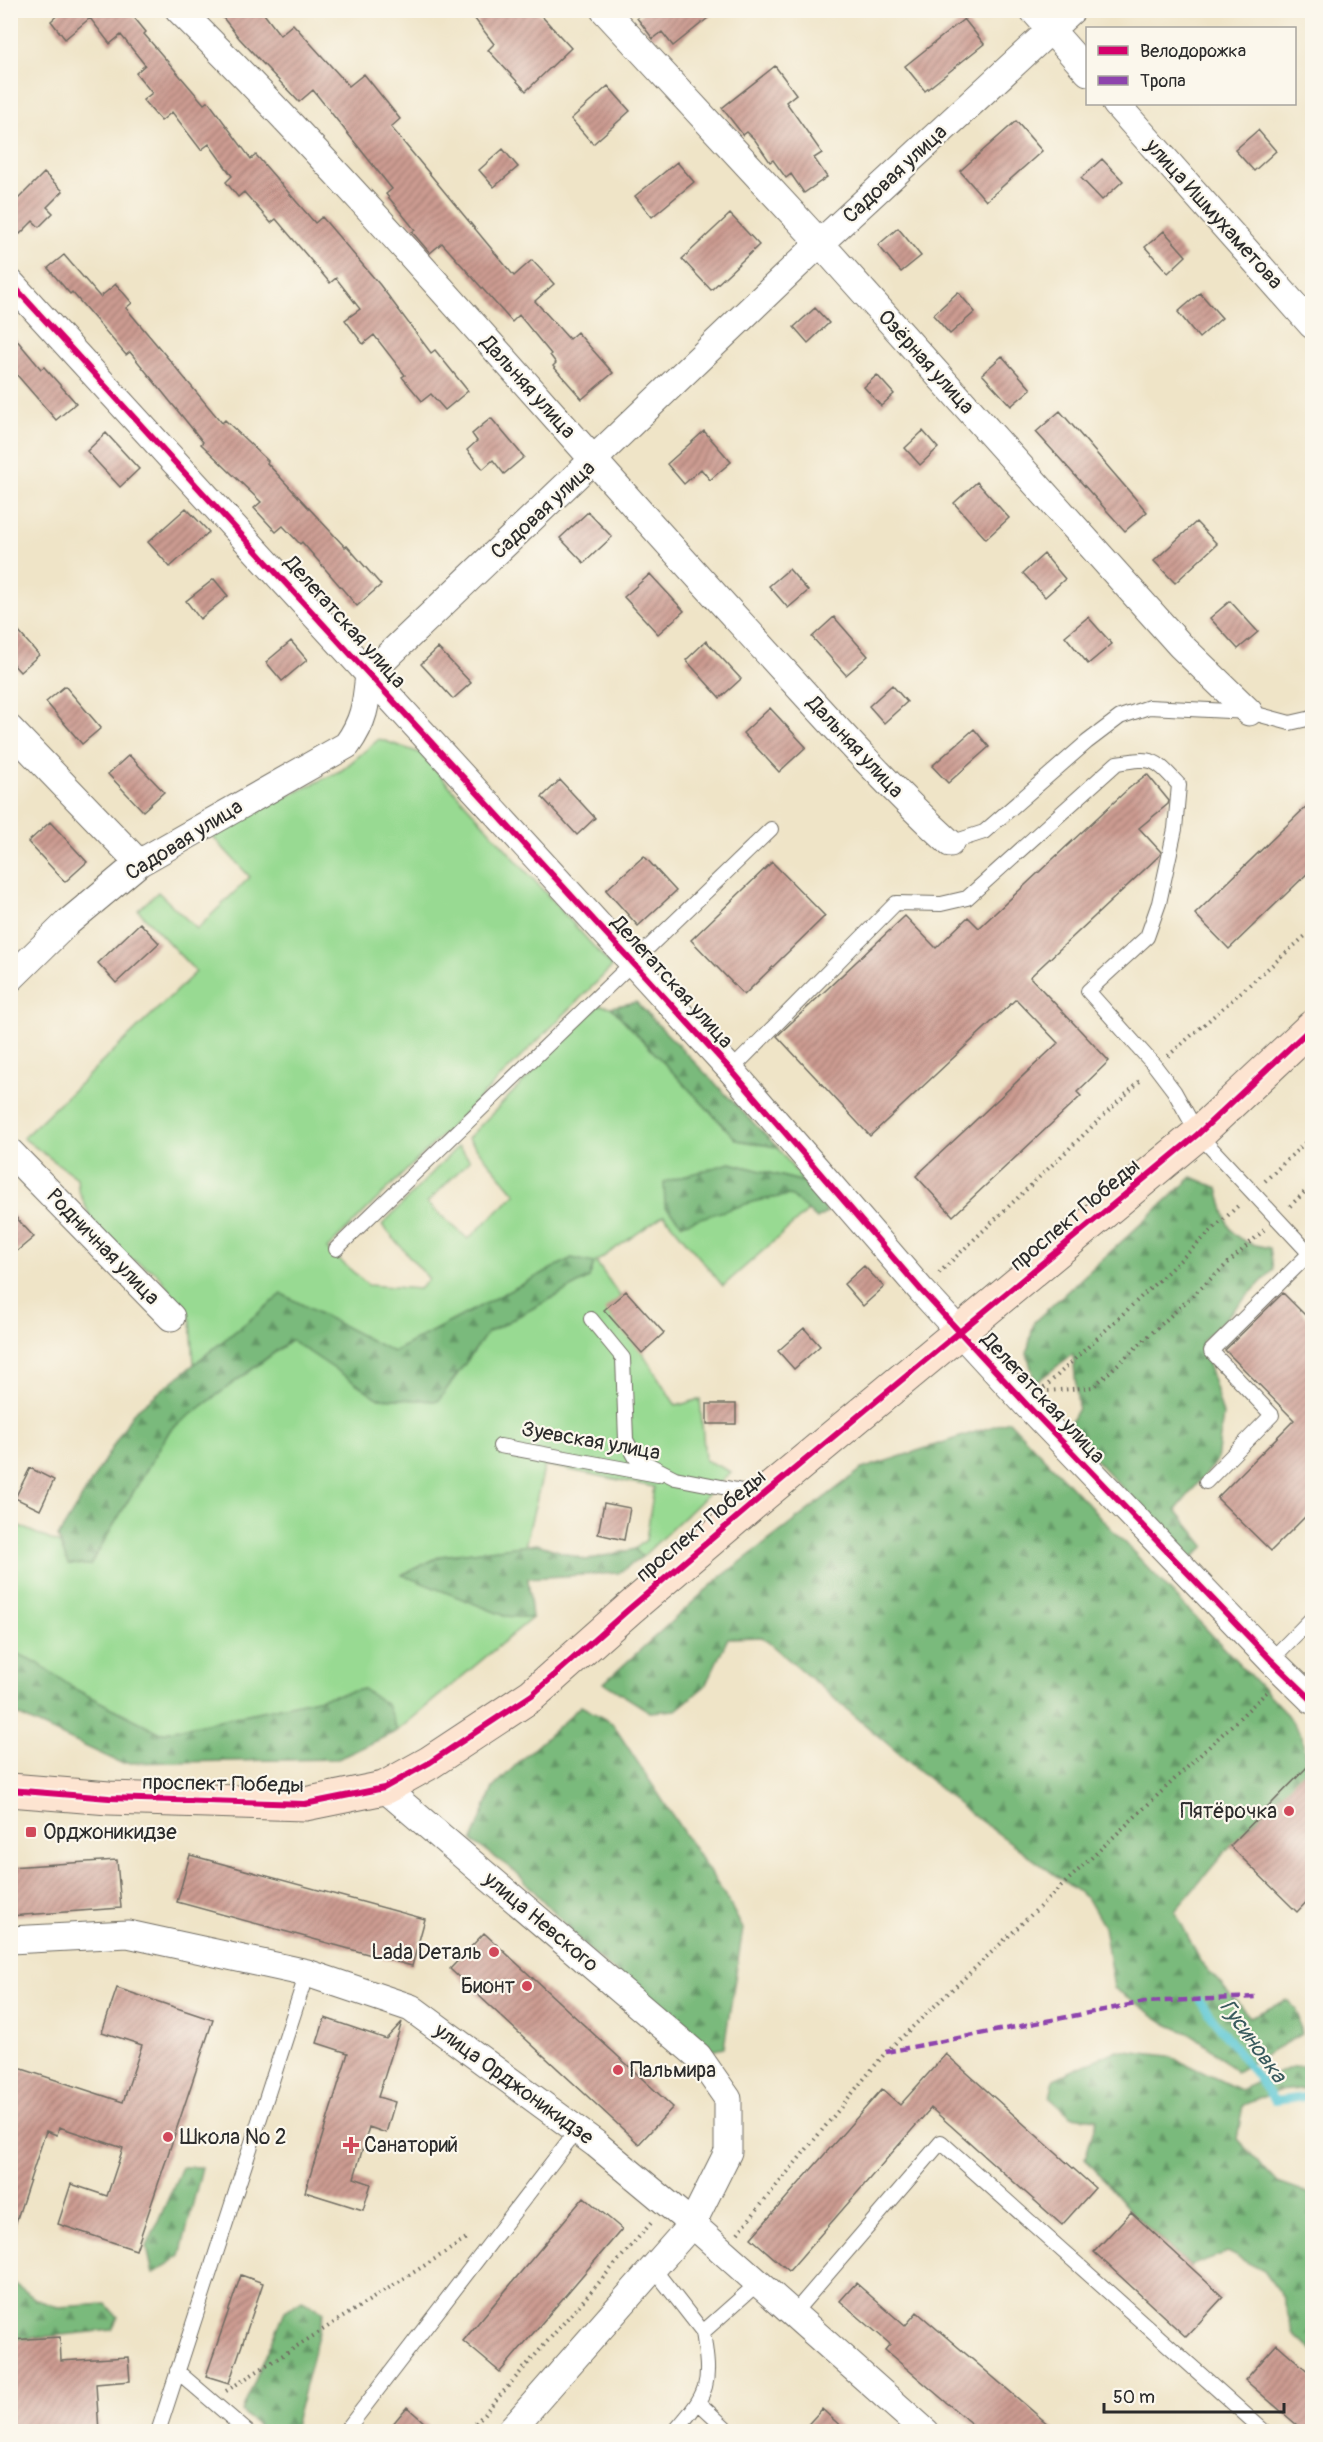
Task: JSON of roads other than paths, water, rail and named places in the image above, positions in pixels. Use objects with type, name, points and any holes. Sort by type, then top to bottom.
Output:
[{"type":"street","name":"Дальняя улица","points":[[179,10],[303,135],[593,462],[905,801],[950,843]]},
{"type":"street","name":"Озёрная улица","points":[[604,10],[820,243],[1180,645],[1249,712]]},
{"type":"street","name":"Садовая улица","points":[[10,978],[66,924],[139,863],[347,745],[358,730],[366,710],[369,674],[820,243],[1042,20],[1072,10]]},
{"type":"street","points":[[1042,20],[1086,70]]},
{"type":"street","name":"улица Ишмухаметова","points":[[1117,105],[1312,325]]},
{"type":"street","name":"Делегатская улица","points":[[10,282],[731,1070],[921,1290],[1026,1404],[1312,1700]]},
{"type":"street","points":[[10,729],[139,863]]},
{"type":"street","name":"проспект Победы","points":[[10,1790],[110,1798],[305,1804],[384,1788],[429,1763],[532,1695],[629,1609],[763,1496],[1198,1134],[1312,1028]]},
{"type":"street","name":"Родничная улица","points":[[10,1152],[171,1317]]},
{"type":"street","name":"улица Невского","points":[[384,1788],[698,2056],[728,2099],[729,2152],[692,2224],[509,2432]]},
{"type":"street","name":"улица Орджоникидзе","points":[[10,1940],[128,1934],[307,1973],[411,2008],[577,2130],[668,2204],[926,2432]]},
{"type":"lane","points":[[950,843],[984,832],[1087,742],[1120,717],[1149,707],[1249,712],[1290,723],[1312,718]]},
{"type":"lane","points":[[731,1070],[896,903],[941,904],[967,897],[1117,763],[1145,758],[1162,766],[1179,785],[1176,829],[1159,903],[1147,937],[1088,991],[1155,1066],[1174,1091],[1198,1134],[1311,1254],[1211,1351],[1272,1415],[1206,1482]]},
{"type":"lane","points":[[336,1249],[771,829]]},
{"type":"lane","name":"Зуевская улица","points":[[591,1319],[623,1358],[626,1440],[636,1458],[675,1478]]},
{"type":"lane","name":"Зуевская улица","points":[[500,1446],[763,1496]]},
{"type":"lane","points":[[1278,1667],[1312,1620]]},
{"type":"lane","points":[[158,2432],[307,1973]]},
{"type":"lane","points":[[345,2432],[577,2130]]},
{"type":"lane","points":[[793,2314],[941,2142],[1265,2432]]},
{"type":"lane","points":[[653,2268],[703,2332],[709,2373],[699,2403],[674,2432]]},
{"type":"lane","points":[[703,2332],[758,2283]]},
{"type":"lane","points":[[177,2371],[248,2432]]},
{"type":"lane","points":[[699,2403],[730,2432]]},
{"type":"waterway","name":"Гусиновка","points":[[1200,2001],[1275,2101],[1312,2096]]},
{"type":"place","name":"Пятёрочка","points":[[1289,1811]]},
{"type":"place","name":"Орджоникидзе","points":[[31,1832]]},
{"type":"place","name":"Lada Dеталь","points":[[494,1952]]},
{"type":"place","name":"Бионт","points":[[527,1986]]},
{"type":"place","name":"Пальмира","points":[[618,2070]]},
{"type":"place","name":"Школа № 2","points":[[168,2137]]},
{"type":"place","name":"Санаторий","points":[[351,2145]]}]
